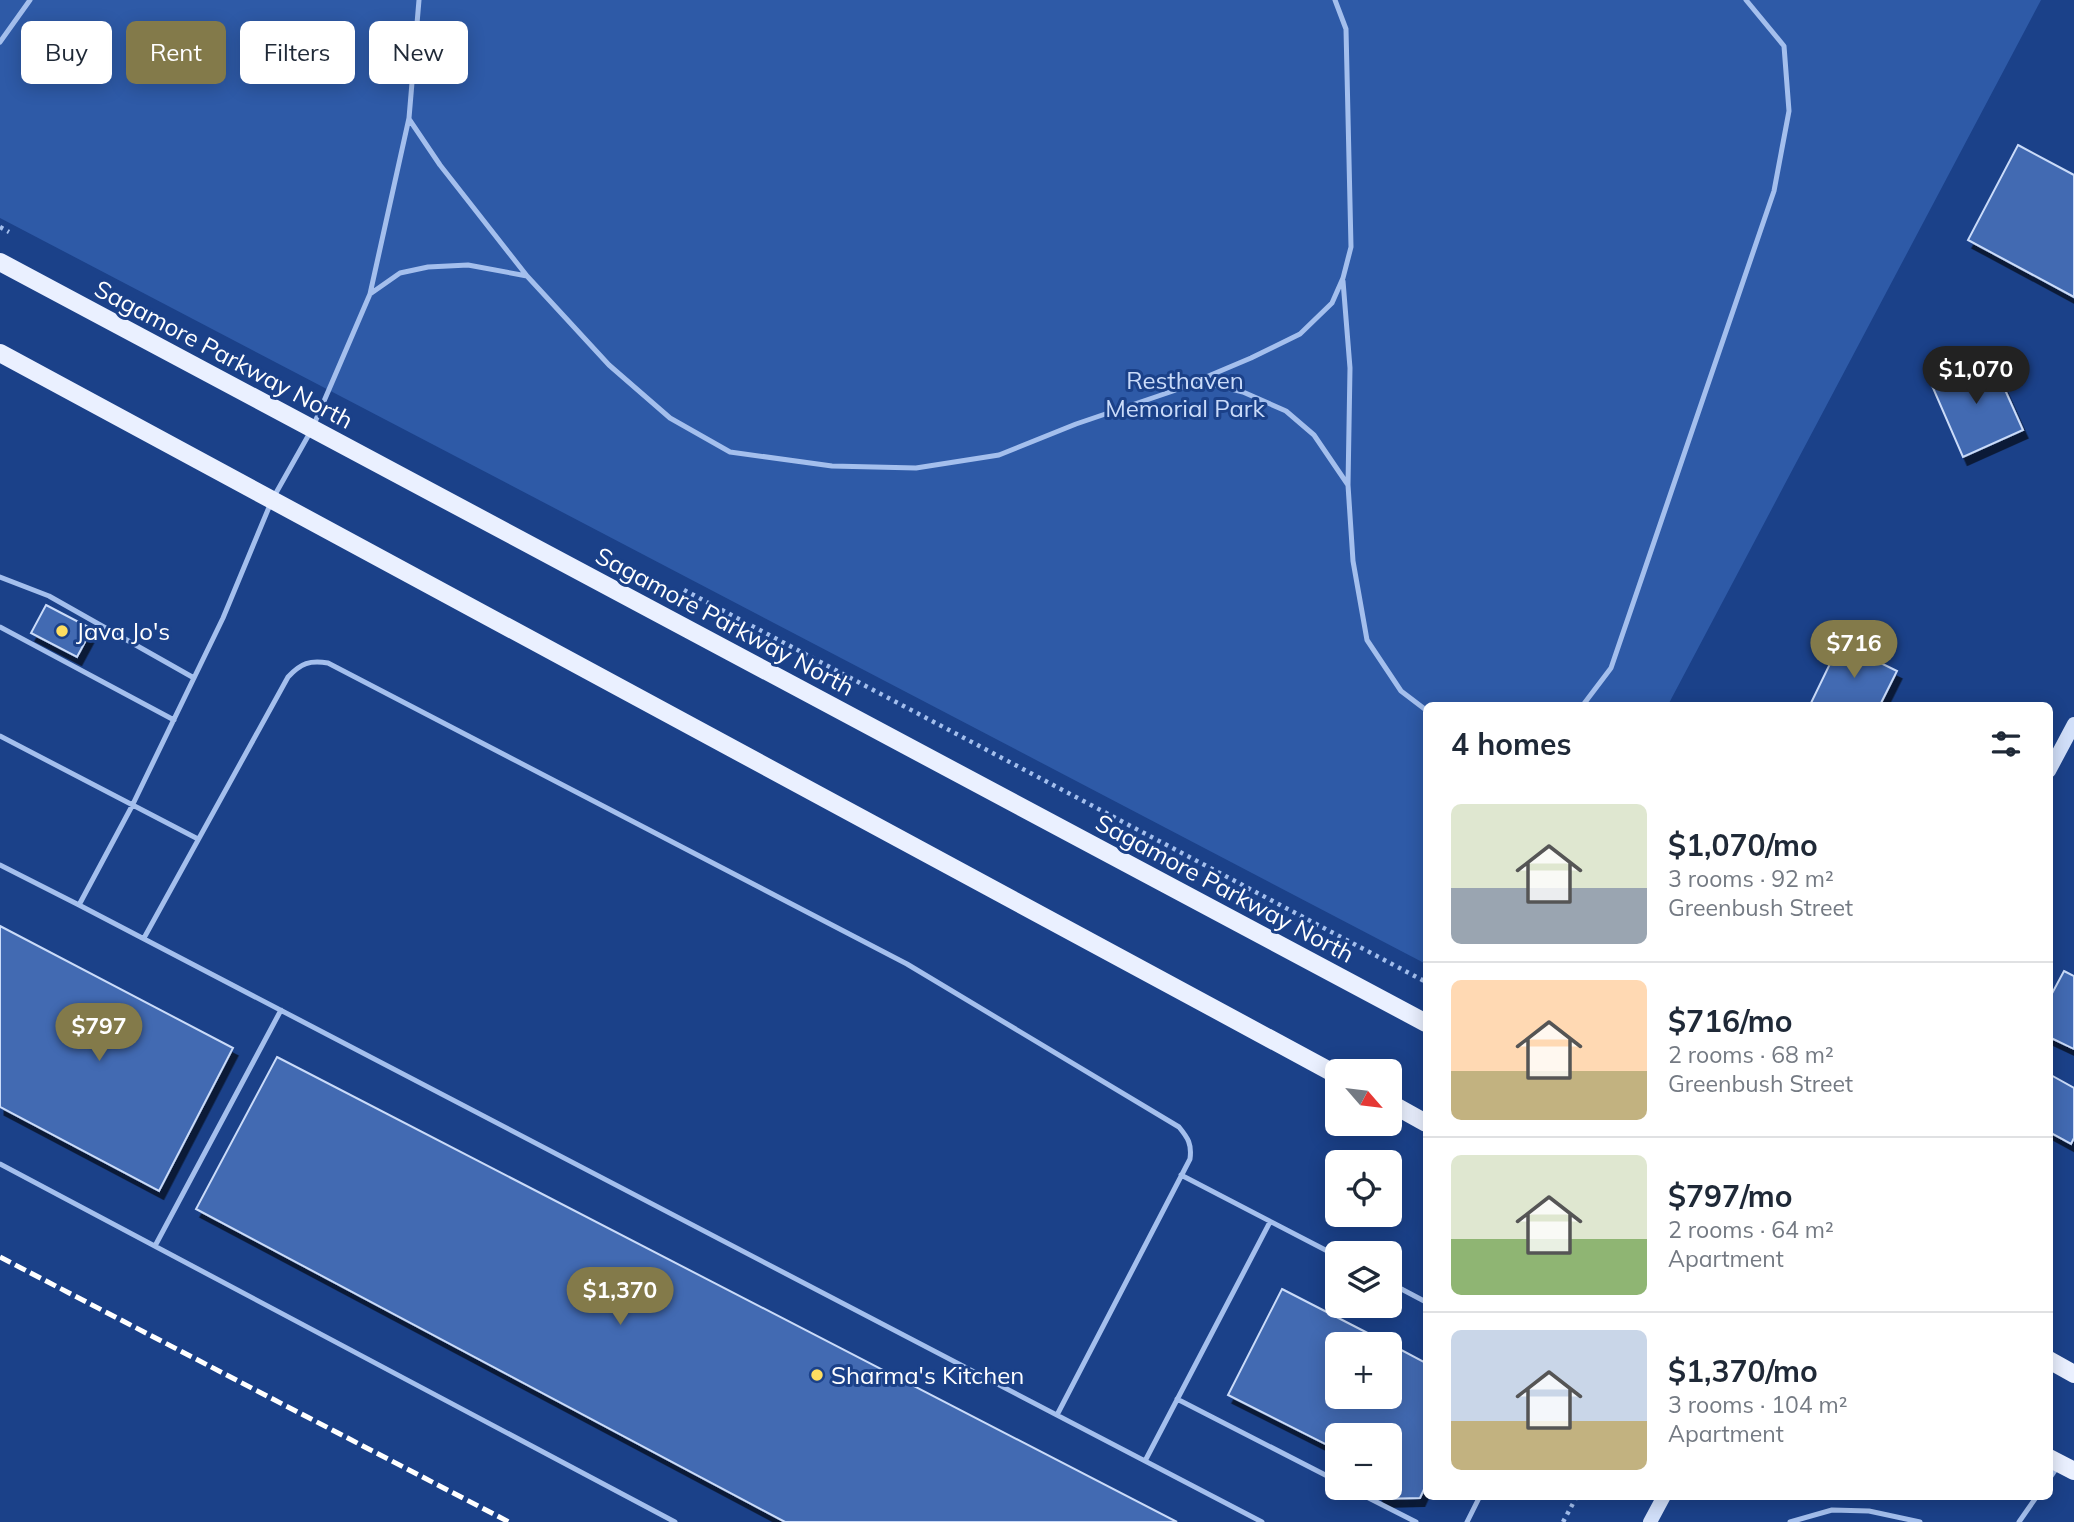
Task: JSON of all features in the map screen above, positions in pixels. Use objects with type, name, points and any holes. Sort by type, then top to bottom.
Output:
[{"type":"main road","name":"Sagamore Parkway North","points":[[0,262],[1423,1021]]},
{"type":"main road","points":[[0,353],[1325,1069]]},
{"type":"main road","points":[[2053,763],[2074,724]]},
{"type":"main road","points":[[1402,1110],[1423,1121]]},
{"type":"main road","points":[[2053,1362],[2074,1374]]},
{"type":"main road","points":[[1650,1522],[1662,1500]]},
{"type":"lane","points":[[0,42],[30,0]]},
{"type":"lane","points":[[79,905],[132,806],[223,618],[272,500],[312,429],[370,294],[409,118],[419,0]]},
{"type":"lane","points":[[409,118],[440,165],[527,276],[609,366],[670,418],[730,452],[832,466],[916,468],[999,455],[1198,381],[1300,334],[1332,303],[1343,278],[1351,247],[1346,29],[1335,0]]},
{"type":"lane","points":[[1585,702],[1611,668],[1774,191],[1788,111],[1784,46],[1746,0]]},
{"type":"lane","points":[[370,294],[400,273],[428,267],[468,265],[527,276]]},
{"type":"lane","points":[[1343,278],[1350,368],[1348,485],[1353,561],[1367,640],[1402,691],[1423,708]]},
{"type":"lane","points":[[1198,381],[1242,392],[1286,411],[1314,435],[1348,485]]},
{"type":"lane","points":[[0,577],[49,596],[194,678]]},
{"type":"lane","points":[[0,627],[174,720]]},
{"type":"lane","points":[[144,938],[288,677],[298,666],[311,661],[328,663],[908,964],[1178,1126],[1188,1138],[1191,1147],[1190,1159],[1057,1415]]},
{"type":"lane","points":[[0,736],[198,839]]},
{"type":"lane","points":[[0,865],[1262,1522]]},
{"type":"lane","points":[[155,1246],[281,1010]]},
{"type":"lane","points":[[0,1164],[675,1522]]},
{"type":"lane","points":[[1181,1175],[1325,1250]]},
{"type":"lane","points":[[1144,1461],[1270,1222]]},
{"type":"lane","points":[[1402,1289],[1423,1300]]},
{"type":"lane","points":[[1177,1399],[1325,1475]]},
{"type":"lane","points":[[1373,1500],[1416,1522]]},
{"type":"lane","points":[[1467,1522],[1478,1500]]},
{"type":"lane","points":[[2019,1522],[2034,1500]]},
{"type":"lane","points":[[1790,1522],[1832,1510],[1869,1511],[1920,1522]]},
{"type":"path","points":[[0,227],[12,234]]},
{"type":"path","points":[[679,587],[1423,980]]},
{"type":"path","points":[[1563,1522],[1575,1500]]},
{"type":"green space","name":"Resthaven Memorial Park","points":[[0,0],[2041,0],[1670,702],[1423,702],[1423,962],[0,218]]},
{"type":"building","points":[[2018,145],[2074,175],[2074,297],[1968,240]]},
{"type":"building","points":[[1989,354],[2023,430],[1963,457],[1930,381]]},
{"type":"building","name":"Java Jo's","points":[[46,605],[92,629],[77,657],[31,633]]},
{"type":"building","points":[[1840,643],[1897,671],[1882,702],[1811,702]]},
{"type":"building","points":[[0,926],[233,1048],[159,1191],[0,1107]]},
{"type":"building","points":[[2064,971],[2074,976],[2074,1049],[2053,1039],[2053,992]]},
{"type":"building","points":[[277,1057],[1177,1522],[785,1522],[196,1209]]},
{"type":"building","points":[[2053,1076],[2074,1088],[2074,1138],[2071,1144],[2053,1134]]},
{"type":"building","points":[[1282,1289],[1325,1311],[1325,1318],[1338,1318],[1366,1332],[1325,1332],[1325,1409],[1402,1409],[1402,1350],[1423,1361],[1423,1492],[1420,1498],[1402,1498],[1402,1423],[1325,1423],[1325,1444],[1228,1395]]},
{"type":"railway","points":[[0,1257],[509,1522]]},
{"type":"place","name":"Java Jo's","points":[[62,631]]},
{"type":"place","name":"Sharma's Kitchen","points":[[817,1375]]}]
